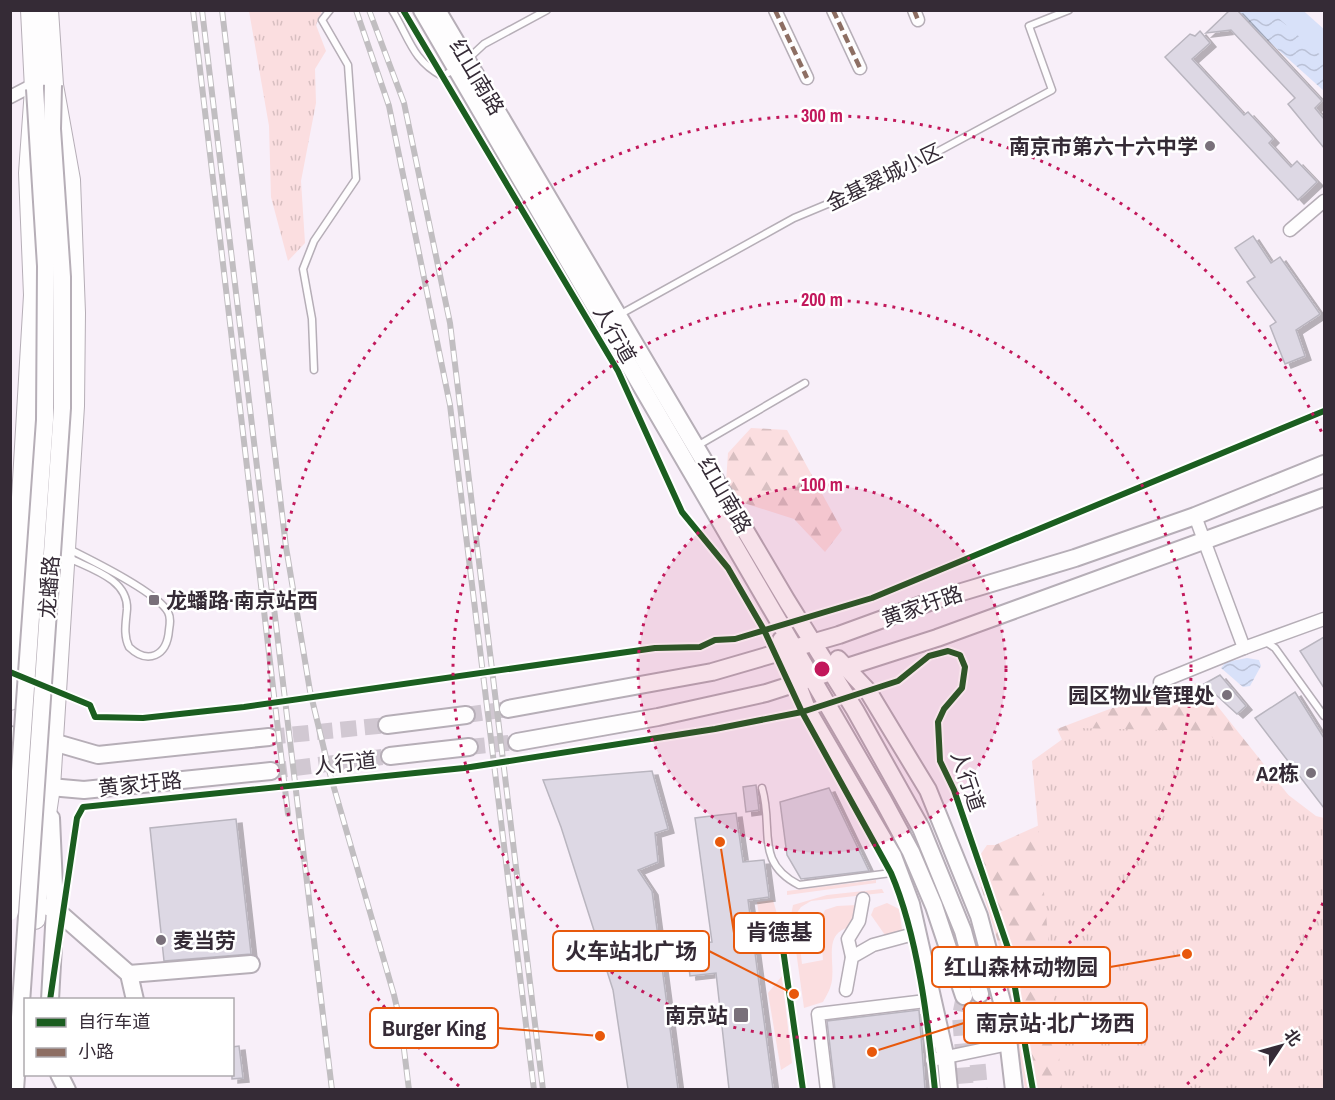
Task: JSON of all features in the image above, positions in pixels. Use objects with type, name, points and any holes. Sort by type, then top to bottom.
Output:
[{"type":"main road","name":"红山南路","points":[[422,10],[462,64],[618,316],[801,624],[838,669],[921,828],[963,931],[972,995],[911,852],[805,679],[770,607],[462,64],[436,10]]},
{"type":"main road","name":"龙蟠路","points":[[10,912],[45,420],[46,266],[40,19]]},
{"type":"main road","name":"龙蟠路","points":[[28,998],[36,902],[50,787],[63,551],[74,406],[74,249],[70,180],[41,86]]},
{"type":"main road","name":"龙蟠路","points":[[10,700],[33,338],[34,295],[29,173],[41,86]]},
{"type":"main road","name":"龙蟠路","points":[[15,1089],[62,408],[62,277],[52,129],[41,86]]},
{"type":"main road","name":"黄家圩路","points":[[508,709],[712,672],[790,649],[935,600],[1075,558],[1194,516],[1324,464]]},
{"type":"main road","name":"黄家圩路","points":[[517,742],[658,717],[766,693],[937,638],[1324,497]]},
{"type":"main road","points":[[838,669],[868,691],[928,790],[979,916],[1005,1013],[1014,1089]]},
{"type":"main road","points":[[805,679],[807,709],[893,856],[911,904],[934,1000],[939,1059],[949,1089]]},
{"type":"main road","points":[[387,725],[466,715]]},
{"type":"main road","name":"黄家圩路","points":[[10,735],[53,742],[98,755],[269,737]]},
{"type":"main road","points":[[390,756],[470,747]]},
{"type":"main road","name":"黄家圩路","points":[[10,772],[50,787],[84,790],[271,771]]},
{"type":"main road","points":[[50,787],[55,909],[50,998]]},
{"type":"main road","points":[[10,893],[55,909],[129,974],[135,998]]},
{"type":"main road","points":[[129,974],[251,964]]},
{"type":"main road","points":[[21,1089],[24,1054]]},
{"type":"main road","points":[[59,1076],[67,1089]]},
{"type":"street","points":[[833,10],[860,68]]},
{"type":"street","points":[[780,12],[807,78]]},
{"type":"street","points":[[10,98],[41,86]]},
{"type":"street","points":[[1290,230],[1324,201]]},
{"type":"street","points":[[1194,516],[1244,648]]},
{"type":"street","points":[[1161,682],[1324,619]]},
{"type":"street","points":[[846,990],[852,957],[848,939],[859,921],[863,899]]},
{"type":"street","points":[[852,957],[873,945],[910,935],[922,946]]},
{"type":"street","points":[[826,1089],[818,1014],[934,1000]]},
{"type":"street","points":[[939,1059],[1009,1044]]},
{"type":"lane","points":[[314,370],[312,319],[303,269],[314,241],[356,179],[348,65],[322,20],[330,10]]},
{"type":"lane","points":[[392,10],[410,45],[426,67],[442,76],[462,64],[484,44],[547,10]]},
{"type":"lane","name":"金基翠城小区","points":[[618,316],[794,218],[885,180],[1052,90],[1029,26],[1069,10]]},
{"type":"lane","points":[[697,446],[805,382]]},
{"type":"lane","points":[[63,551],[117,572],[164,608],[170,619],[168,644],[164,650],[150,656],[142,655],[129,647],[125,634],[126,597],[122,589],[113,580],[63,551]]},
{"type":"lane","points":[[1266,642],[1275,648],[1324,716]]},
{"type":"lane","points":[[762,788],[774,867],[789,880],[800,885],[891,873],[901,878]]},
{"type":"green space","points":[[249,11],[322,11],[316,25],[326,51],[315,69],[316,103],[301,181],[305,243],[288,261],[271,197],[269,126]]},
{"type":"green space","points":[[751,428],[787,430],[842,530],[825,552],[794,519],[725,497],[728,453]]},
{"type":"green space","points":[[1199,683],[1314,827],[1324,1089],[1025,1089],[1005,965],[974,864],[987,845],[995,845],[1062,815],[1065,746],[1057,729],[1157,691]]},
{"type":"green space","points":[[1078,728],[1204,731],[1316,816],[1324,818],[1324,1089],[1062,1089],[1032,761]]},
{"type":"green space","points":[[876,880],[876,883],[787,895],[787,891]]},
{"type":"green space","points":[[882,889],[884,893],[811,901],[801,907],[796,914],[802,964],[823,960],[820,920],[825,910],[837,906],[857,905],[850,927],[842,930],[833,941],[832,980],[823,1002],[804,1008],[791,915],[793,905],[827,895]]},
{"type":"green space","points":[[773,900],[777,914],[778,935],[764,950],[757,902]]},
{"type":"green space","points":[[887,903],[899,909],[902,929],[899,935],[885,935],[871,915],[874,908]]},
{"type":"green space","points":[[782,976],[792,1063],[781,1070],[768,993]]},
{"type":"water","points":[[1235,11],[1280,11],[1324,54],[1324,91]]},
{"type":"water","points":[[1247,658],[1259,660],[1261,666],[1250,686],[1243,687],[1221,668],[1226,662]]},
{"type":"building","points":[[1230,10],[1237,10],[1322,101],[1315,108],[1324,119],[1324,148],[1288,104],[1295,98],[1231,30],[1206,33]]},
{"type":"building","points":[[1200,31],[1210,43],[1192,59],[1244,115],[1248,112],[1273,139],[1269,143],[1291,167],[1297,161],[1317,182],[1298,200],[1165,57],[1190,34],[1195,36]]},
{"type":"building","points":[[1253,236],[1271,263],[1280,257],[1320,314],[1296,330],[1305,356],[1285,364],[1270,326],[1276,322],[1247,282],[1255,277],[1235,248]]},
{"type":"building","points":[[1324,637],[1324,688],[1300,651]]},
{"type":"building","name":"园区物业管理处","points":[[1220,675],[1246,706],[1237,714],[1204,684]]},
{"type":"building","name":"A2栋","points":[[1295,692],[1324,738],[1324,808],[1255,718]]},
{"type":"building","points":[[652,771],[668,829],[655,833],[658,862],[638,870],[652,891],[678,1089],[628,1089],[613,990],[561,827],[543,780]]},
{"type":"building","points":[[756,785],[759,810],[746,812],[743,787]]},
{"type":"building","points":[[829,788],[869,871],[801,879],[787,855],[780,802]]},
{"type":"building","points":[[736,813],[743,862],[764,860],[769,897],[748,900],[773,1089],[729,1089],[716,973],[690,976],[686,944],[712,942],[695,818]]},
{"type":"building","points":[[236,819],[251,954],[164,961],[150,828]]},
{"type":"building","points":[[919,1010],[925,1089],[835,1089],[827,1021]]},
{"type":"building","points":[[239,1046],[243,1078],[232,1079],[234,1076],[234,1047]]},
{"type":"waterway","points":[[1286,10],[1324,44]]},
{"type":"tunnel","points":[[466,715],[508,709]]},
{"type":"tunnel","points":[[269,737],[387,725]]},
{"type":"tunnel","points":[[469,747],[517,742]]},
{"type":"tunnel","points":[[271,771],[390,756]]},
{"type":"tunnel","points":[[980,994],[973,1014],[980,1090]]},
{"type":"tunnel","points":[[964,996],[960,1016],[966,1090]]},
{"type":"railway","points":[[193,10],[288,814]]},
{"type":"railway","points":[[202,10],[332,1090]]},
{"type":"railway","points":[[222,10],[286,547],[310,691],[330,774],[394,995],[401,1025],[409,1090]]},
{"type":"railway","points":[[356,10],[389,106],[450,405],[534,1090]]},
{"type":"railway","points":[[369,10],[404,103],[450,323],[543,1090]]},
{"type":"marked path","points":[[775,10],[807,78]]},
{"type":"marked path","points":[[833,10],[860,68]]},
{"type":"marked path","points":[[914,10],[918,20]]},
{"type":"cycle path","name":"人行道","points":[[403,10],[618,371],[682,512],[728,568],[764,630],[802,712],[891,873],[915,951],[935,1090]]},
{"type":"cycle path","points":[[10,672],[90,705],[95,717],[143,718],[244,707],[655,648],[700,647],[715,640],[735,639],[872,598],[1324,411]]},
{"type":"cycle path","name":"人行道","points":[[50,998],[77,818],[83,807],[464,768],[715,729],[802,712],[898,681],[929,656],[948,651],[960,655],[965,667],[962,688],[944,709],[938,722],[940,761],[954,790],[1008,948],[1033,1090]]},
{"type":"cycle path","points":[[783,949],[803,1090]]},
{"type":"place","name":"南京市第六十六中学","points":[[1210,146]]},
{"type":"place","name":"龙蟠路·南京站西","points":[[154,600]]},
{"type":"place","name":"园区物业管理处","points":[[1227,695]]},
{"type":"place","name":"A2栋","points":[[1311,773]]},
{"type":"place","name":"肯德基","points":[[720,842]]},
{"type":"place","name":"麦当劳","points":[[161,940]]},
{"type":"place","name":"红山森林动物园","points":[[1187,954]]},
{"type":"place","name":"火车站北广场","points":[[794,994]]},
{"type":"place","name":"南京站","points":[[741,1015]]},
{"type":"place","name":"Burger King","points":[[600,1036]]},
{"type":"place","name":"南京站·北广场西","points":[[872,1052]]}]
